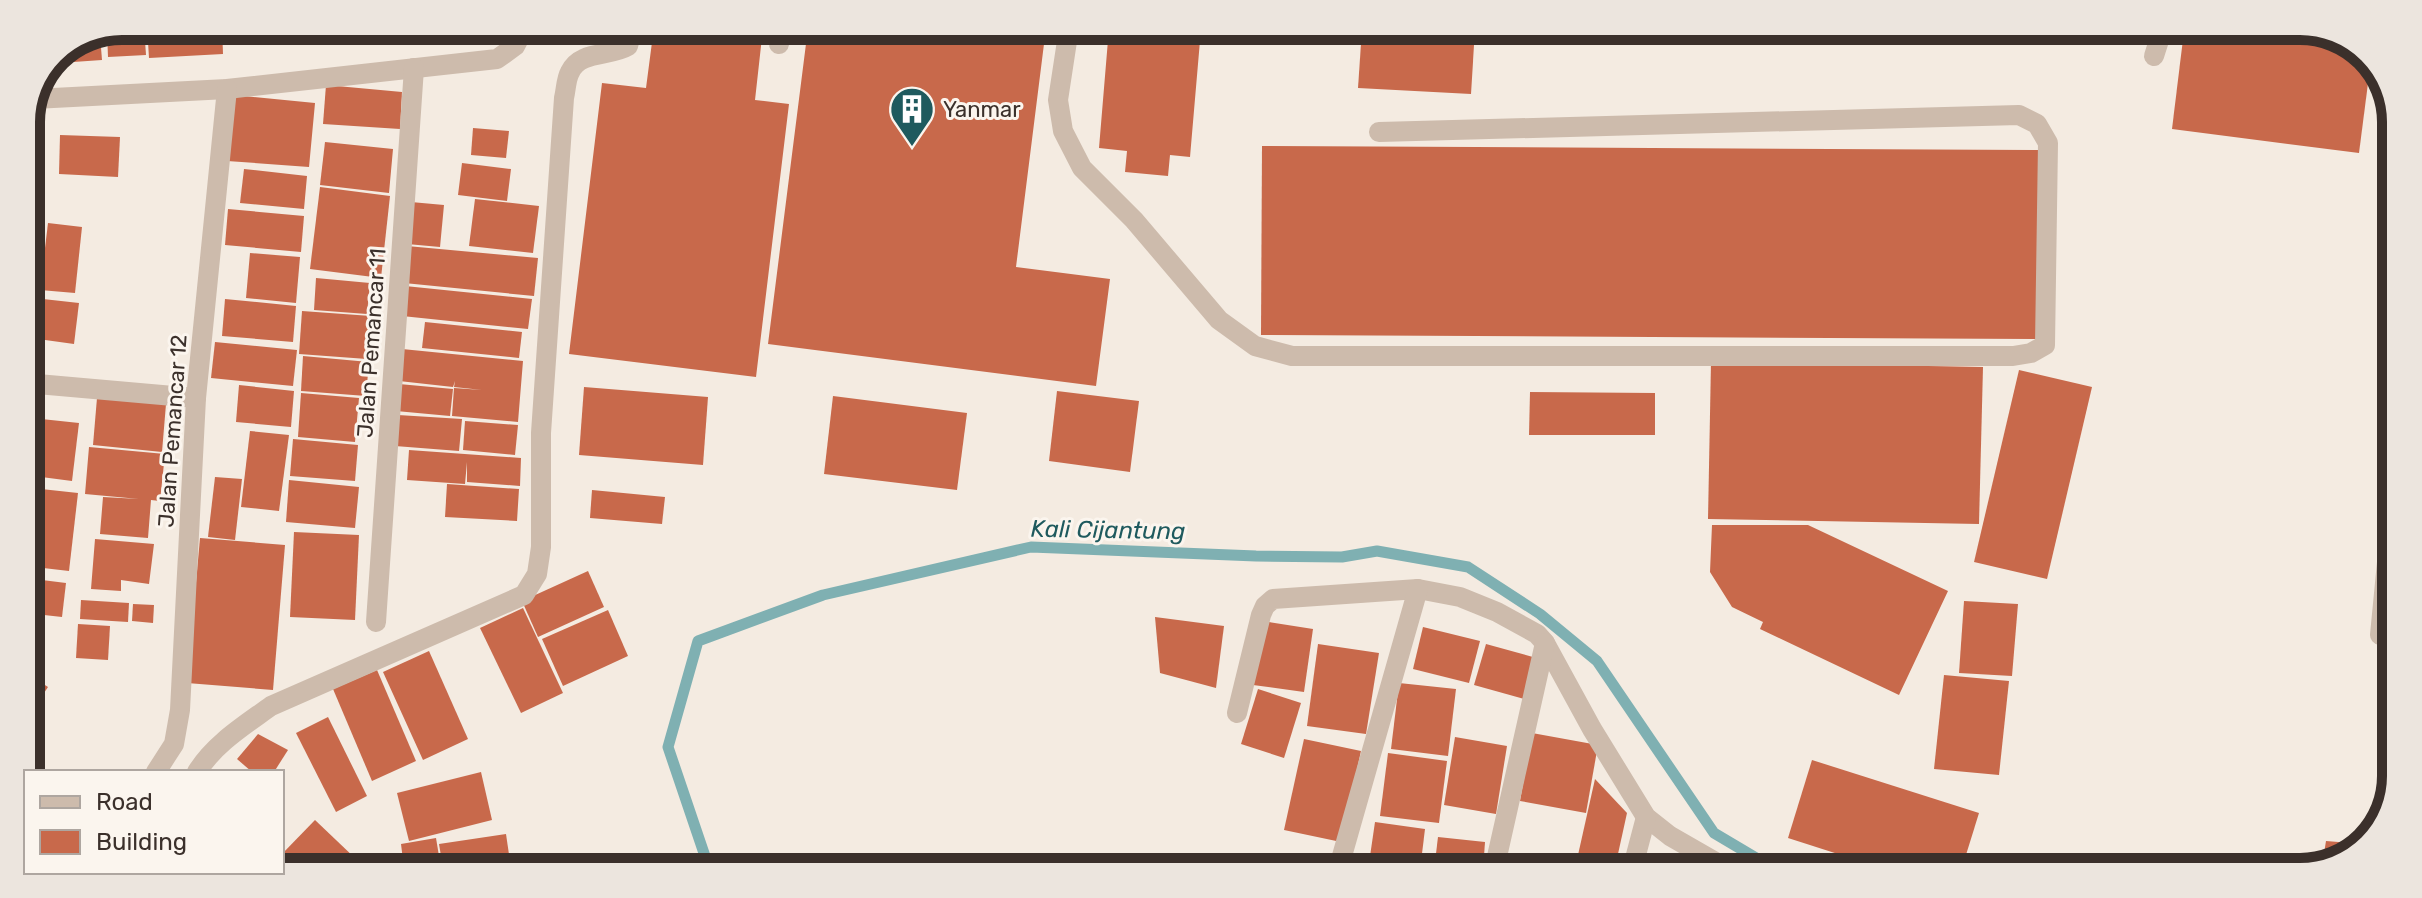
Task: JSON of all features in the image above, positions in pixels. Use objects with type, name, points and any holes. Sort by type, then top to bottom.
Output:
[{"type":"street","points":[[44,98],[227,89],[497,59],[518,40]]},
{"type":"street","points":[[174,744],[201,767],[235,732],[271,706],[524,595],[537,574],[541,547],[541,433],[564,98],[570,71],[582,58],[619,51],[628,46],[630,40]]},
{"type":"street","points":[[1066,40],[1058,100],[1063,131],[1082,168],[1134,220],[1219,320],[1255,346],[1292,356],[2013,356],[2031,353],[2045,345],[2048,143],[2037,124],[2019,115],[1379,132]]},
{"type":"street","points":[[2154,56],[2159,40]]},
{"type":"street","name":"Jalan Pemancar 11","points":[[376,622],[414,68]]},
{"type":"street","name":"Jalan Pemancar 12","points":[[157,770],[174,744],[180,710],[196,398],[227,89]]},
{"type":"street","points":[[40,384],[196,398]]},
{"type":"street","points":[[1341,858],[1418,589]]},
{"type":"street","points":[[1237,713],[1261,615],[1273,599],[1418,589],[1460,597],[1497,612],[1537,634],[1646,817],[1670,836],[1708,858]]},
{"type":"street","points":[[2380,635],[2382,614]]},
{"type":"street","points":[[1497,858],[1545,643]]},
{"type":"street","points":[[1635,858],[1646,817]]},
{"type":"building","points":[[145,40],[146,55],[108,57],[107,42]]},
{"type":"building","points":[[148,40],[222,40],[223,54],[149,58]]},
{"type":"building","points":[[563,40],[622,40],[622,45]]},
{"type":"building","points":[[652,40],[762,40],[755,100],[789,104],[756,377],[569,354],[602,83],[646,88]]},
{"type":"building","name":"Yanmar","points":[[806,40],[1044,40],[1016,267],[1110,279],[1096,386],[768,344]]},
{"type":"building","points":[[1108,40],[1200,40],[1190,157],[1170,155],[1168,176],[1125,172],[1127,151],[1099,148]]},
{"type":"building","points":[[1361,40],[1474,40],[1471,94],[1358,88]]},
{"type":"building","points":[[2183,40],[2300,40],[2326,44],[2346,54],[2369,78],[2359,153],[2172,129]]},
{"type":"building","points":[[101,43],[102,60],[66,63],[90,46]]},
{"type":"building","points":[[326,85],[402,92],[400,129],[323,124]]},
{"type":"building","points":[[233,95],[315,103],[309,167],[227,161]]},
{"type":"building","points":[[473,128],[509,131],[506,158],[471,155]]},
{"type":"building","points":[[60,135],[120,137],[118,177],[59,174]]},
{"type":"building","points":[[325,142],[393,149],[389,193],[320,185]]},
{"type":"building","points":[[1262,146],[2040,150],[2039,339],[1261,335]]},
{"type":"building","points":[[462,163],[511,169],[507,201],[458,195]]},
{"type":"building","points":[[244,169],[307,176],[304,209],[240,203]]},
{"type":"building","points":[[320,187],[390,196],[381,278],[310,269]]},
{"type":"building","points":[[475,199],[539,206],[533,253],[469,246]]},
{"type":"building","points":[[411,202],[444,205],[440,247],[407,244]]},
{"type":"building","points":[[228,209],[304,216],[301,252],[225,245]]},
{"type":"building","points":[[48,223],[82,227],[75,293],[40,290]]},
{"type":"building","points":[[407,246],[538,258],[534,296],[404,283]]},
{"type":"building","points":[[250,253],[300,257],[296,303],[246,298]]},
{"type":"building","points":[[316,278],[370,283],[367,314],[314,310]]},
{"type":"building","points":[[405,286],[532,299],[528,329],[402,316]]},
{"type":"building","points":[[43,299],[79,303],[74,344],[40,339]]},
{"type":"building","points":[[225,299],[296,306],[293,342],[222,336]]},
{"type":"building","points":[[302,311],[371,316],[367,359],[299,354]]},
{"type":"building","points":[[425,322],[522,332],[519,358],[422,348]]},
{"type":"building","points":[[215,342],[297,350],[293,386],[211,378]]},
{"type":"building","points":[[402,349],[523,361],[518,422],[452,416],[454,388],[482,390],[454,387],[455,381],[453,387],[399,381]]},
{"type":"building","points":[[303,356],[369,362],[366,396],[301,391]]},
{"type":"building","points":[[1711,362],[1983,367],[1979,524],[1708,519]]},
{"type":"building","points":[[2019,370],[2092,387],[2047,579],[1974,562]]},
{"type":"building","points":[[399,384],[453,389],[450,416],[396,411]]},
{"type":"building","points":[[239,385],[294,391],[291,427],[236,422]]},
{"type":"building","points":[[584,387],[708,397],[703,465],[579,455]]},
{"type":"building","points":[[1057,391],[1139,401],[1130,472],[1049,461]]},
{"type":"building","points":[[1530,392],[1655,393],[1655,435],[1529,435]]},
{"type":"building","points":[[301,393],[359,398],[355,442],[298,437]]},
{"type":"building","points":[[833,396],[967,413],[957,490],[824,474]]},
{"type":"building","points":[[97,398],[166,404],[162,452],[93,445]]},
{"type":"building","points":[[398,415],[462,419],[459,451],[395,446]]},
{"type":"building","points":[[40,419],[79,423],[72,481],[40,477]]},
{"type":"building","points":[[465,421],[518,425],[515,455],[463,450]]},
{"type":"building","points":[[250,431],[289,435],[279,511],[241,507]]},
{"type":"building","points":[[293,439],[358,445],[355,481],[290,476]]},
{"type":"building","points":[[89,447],[165,454],[160,501],[151,500],[148,538],[100,534],[103,497],[139,499],[85,494]]},
{"type":"building","points":[[409,450],[521,458],[520,486],[467,482],[467,462],[465,484],[407,480]]},
{"type":"building","points":[[215,477],[242,479],[235,540],[208,537]]},
{"type":"building","points":[[289,480],[359,487],[355,528],[286,522]]},
{"type":"building","points":[[447,484],[519,489],[517,521],[445,517]]},
{"type":"building","points":[[40,489],[78,493],[69,571],[40,568]]},
{"type":"building","points":[[592,490],[665,497],[662,524],[590,518]]},
{"type":"building","points":[[1712,525],[1808,525],[1948,591],[1899,695],[1760,629],[1763,622],[1732,607],[1710,572]]},
{"type":"building","points":[[294,532],[359,535],[355,620],[290,617]]},
{"type":"building","points":[[200,538],[285,545],[273,690],[187,683]]},
{"type":"building","points":[[95,539],[154,544],[149,584],[121,580],[121,591],[91,589]]},
{"type":"building","points":[[588,571],[604,607],[538,637],[522,601]]},
{"type":"building","points":[[40,580],[66,583],[62,617],[40,615]]},
{"type":"building","points":[[81,600],[129,603],[128,622],[80,619]]},
{"type":"building","points":[[1964,601],[2018,604],[2012,676],[1959,673]]},
{"type":"building","points":[[133,604],[154,605],[153,623],[132,621]]},
{"type":"building","points":[[523,608],[563,693],[521,713],[480,628]]},
{"type":"building","points":[[608,610],[628,656],[563,686],[542,639]]},
{"type":"building","points":[[1155,617],[1224,626],[1216,688],[1160,673]]},
{"type":"building","points":[[1262,621],[1313,629],[1304,692],[1253,685]]},
{"type":"building","points":[[78,624],[110,626],[108,660],[76,658]]},
{"type":"building","points":[[1423,627],[1480,641],[1469,683],[1413,669]]},
{"type":"building","points":[[1318,644],[1379,653],[1366,734],[1307,726]]},
{"type":"building","points":[[1486,644],[1540,659],[1528,700],[1474,685]]},
{"type":"building","points":[[429,651],[468,739],[423,760],[383,672]]},
{"type":"building","points":[[377,670],[416,761],[372,781],[333,689]]},
{"type":"building","points":[[1944,675],[2009,681],[1999,775],[1934,769]]},
{"type":"building","points":[[40,682],[48,687],[40,699]]},
{"type":"building","points":[[1399,683],[1456,689],[1448,756],[1391,749]]},
{"type":"building","points":[[1258,689],[1301,703],[1284,758],[1241,744]]},
{"type":"building","points":[[328,717],[367,796],[336,812],[296,733]]},
{"type":"building","points":[[1532,733],[1598,745],[1586,813],[1520,801]]},
{"type":"building","points":[[258,734],[288,750],[275,770],[250,770],[237,759]]},
{"type":"building","points":[[1455,737],[1507,746],[1496,814],[1444,805]]},
{"type":"building","points":[[1304,739],[1361,751],[1341,842],[1284,830]]},
{"type":"building","points":[[1388,753],[1447,761],[1439,823],[1380,816]]},
{"type":"building","points":[[1812,760],[1979,813],[1965,858],[1850,858],[1788,838]]},
{"type":"building","points":[[481,772],[492,820],[409,841],[397,793]]},
{"type":"building","points":[[1595,779],[1627,813],[1617,858],[1578,855]]},
{"type":"building","points":[[315,820],[355,858],[284,858],[284,852]]},
{"type":"building","points":[[1375,822],[1425,829],[1421,858],[1370,858]]},
{"type":"building","points":[[506,834],[510,858],[441,858],[439,844]]},
{"type":"building","points":[[1438,837],[1485,842],[1484,858],[1435,858]]},
{"type":"building","points":[[436,838],[439,858],[403,858],[401,844]]},
{"type":"building","points":[[2326,841],[2348,843],[2332,852],[2324,854]]},
{"type":"waterway","name":"Kali Cijantung","points":[[706,858],[668,747],[698,641],[823,595],[1031,547],[1342,557],[1377,551],[1468,567],[1540,614],[1597,661],[1714,833],[1756,858]]},
{"type":"place","name":"Yanmar","points":[[912,148]]}]
